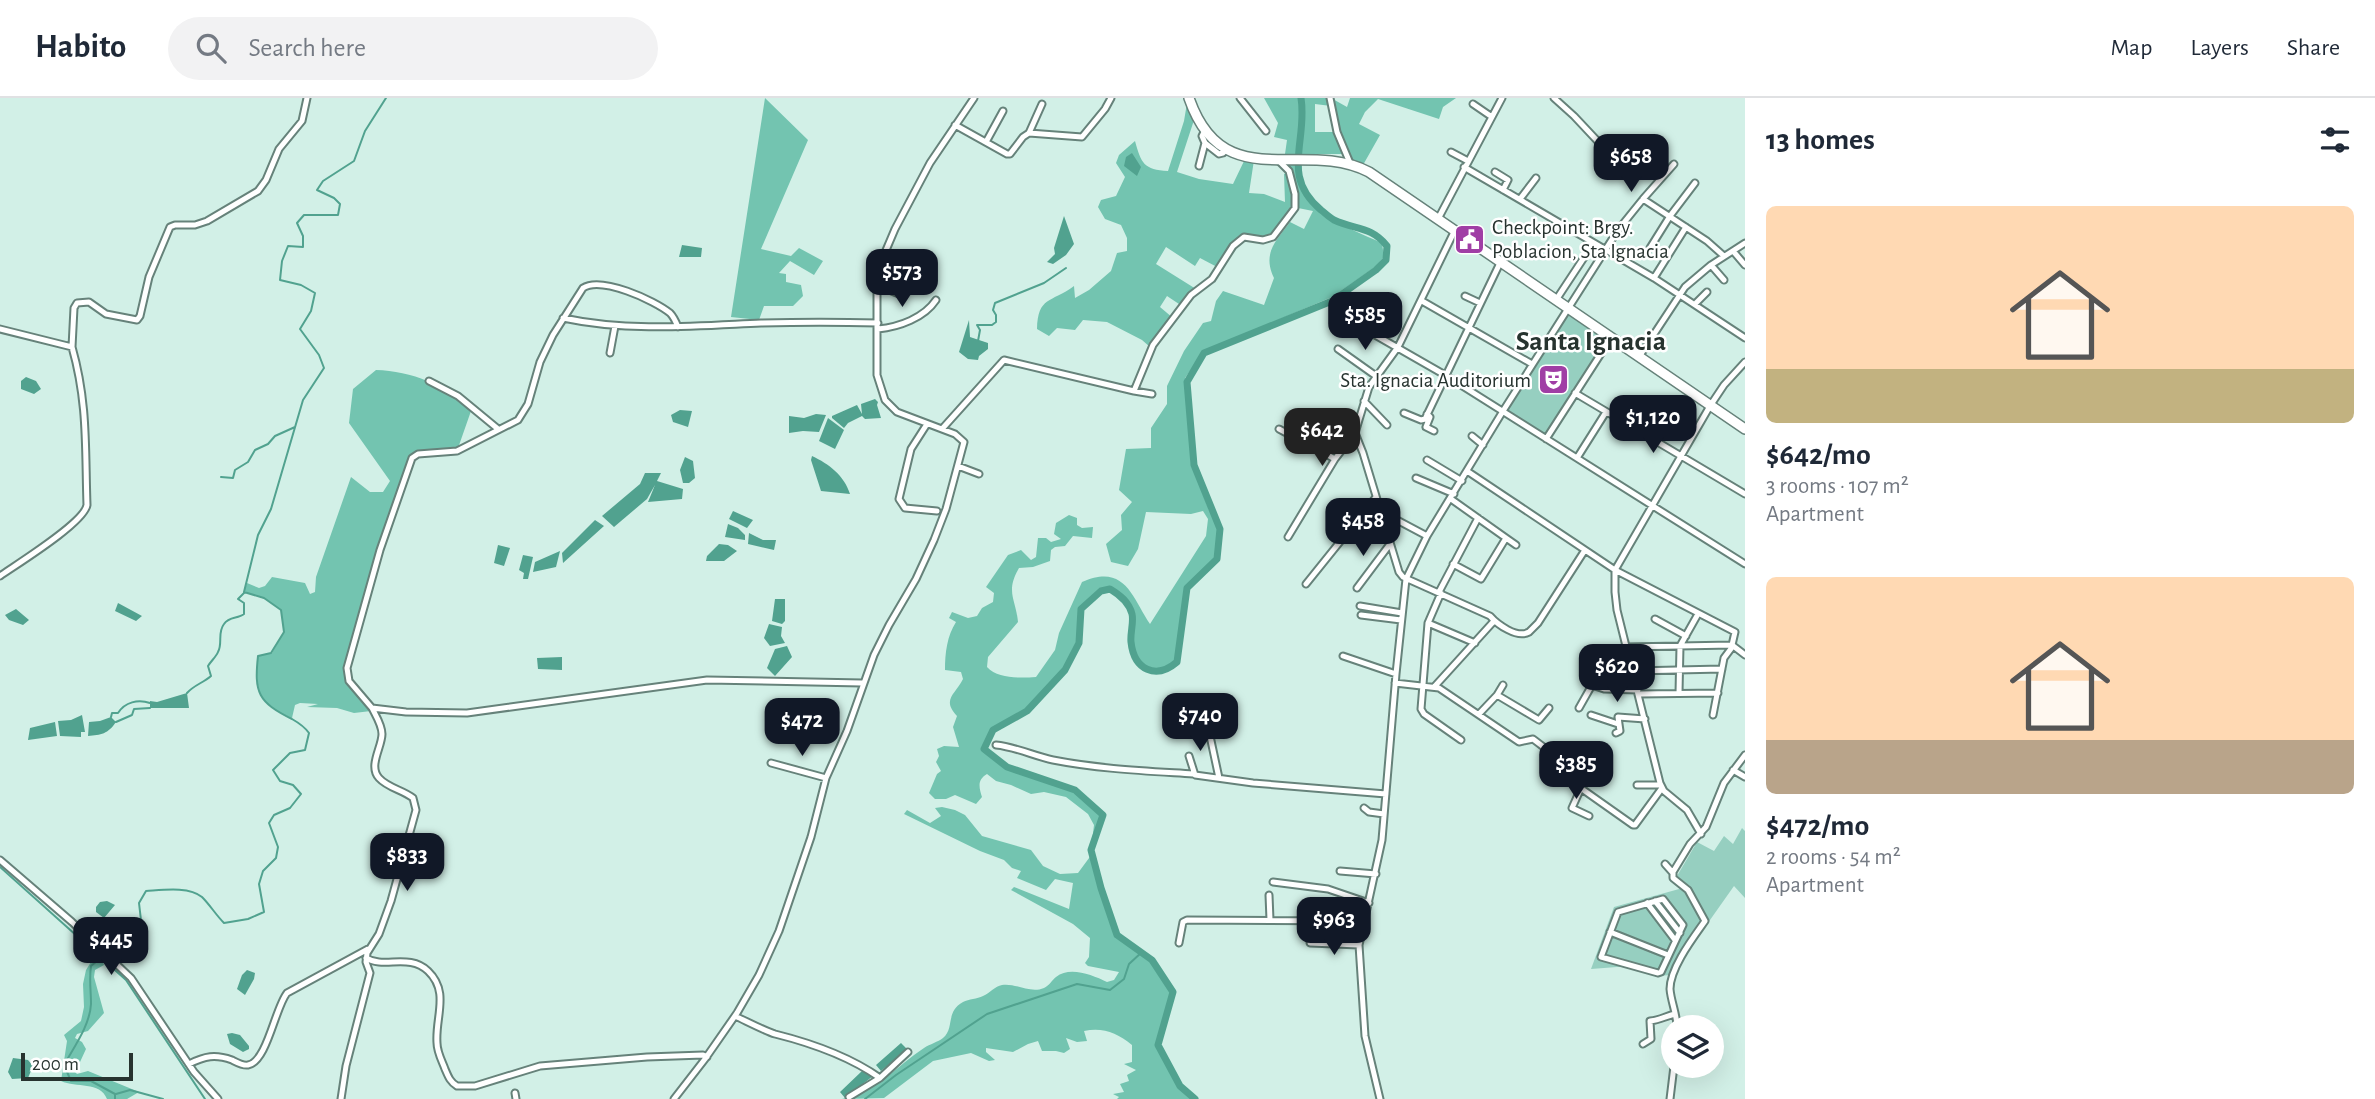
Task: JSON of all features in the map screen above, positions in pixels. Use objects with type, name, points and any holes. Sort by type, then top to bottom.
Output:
[{"type":"highway","points":[[1189,98],[1205,130],[1227,149],[1248,158],[1350,163],[1369,172],[1745,429]]},
{"type":"street","points":[[0,576],[63,532],[87,508],[86,418],[80,374],[72,347],[74,308],[77,303],[89,302],[106,314],[137,320],[149,276],[170,228],[207,221],[261,188],[275,155],[302,121],[307,98]]},
{"type":"street","points":[[674,1099],[707,1057],[760,975],[779,931],[811,837],[826,778],[847,731],[862,683],[888,625],[916,579],[934,540],[958,466],[964,442],[961,438],[897,412],[885,400],[877,375],[877,275],[887,245],[930,163],[974,98]]},
{"type":"street","points":[[1029,133],[1083,137],[1111,98]]},
{"type":"street","points":[[1240,98],[1266,131]]},
{"type":"street","points":[[1330,98],[1337,132],[1350,163]]},
{"type":"street","points":[[1437,219],[1502,98]]},
{"type":"street","points":[[1554,98],[1620,165]]},
{"type":"street","points":[[955,125],[1010,154],[1029,133],[1042,104]]},
{"type":"street","points":[[1473,104],[1492,117]]},
{"type":"street","points":[[986,142],[1003,111]]},
{"type":"street","points":[[1205,130],[1202,136],[1205,142],[1219,153],[1227,149]]},
{"type":"street","points":[[1199,166],[1205,142]]},
{"type":"street","points":[[1451,152],[1468,160]]},
{"type":"street","points":[[1134,391],[1153,345],[1191,295],[1212,279],[1233,246],[1244,237],[1263,240],[1273,237],[1291,214],[1295,200],[1292,180],[1287,168],[1279,160]]},
{"type":"street","points":[[1380,1099],[1365,1036],[1359,945],[1377,874],[1406,579],[1427,536],[1567,308],[1605,250],[1643,199],[1674,164]]},
{"type":"street","points":[[1464,167],[1654,278],[1745,338]]},
{"type":"street","points":[[1495,172],[1508,180],[1503,190]]},
{"type":"street","points":[[1520,199],[1536,178]]},
{"type":"street","points":[[1650,248],[1695,183]]},
{"type":"street","points":[[1643,199],[1707,241],[1724,257]]},
{"type":"street","points":[[1654,278],[1686,227]]},
{"type":"street","points":[[1288,537],[1335,459],[1354,433],[1364,401],[1376,376],[1398,347],[1455,230]]},
{"type":"street","points":[[1639,357],[1679,294],[1710,265],[1745,243]]},
{"type":"street","points":[[1733,251],[1745,265]]},
{"type":"street","points":[[1556,300],[1585,256]]},
{"type":"street","points":[[1404,412],[1423,421],[1500,262]]},
{"type":"street","points":[[1710,265],[1724,280]]},
{"type":"street","points":[[341,1099],[346,1066],[370,972],[366,958],[369,948],[379,934],[391,901],[416,810],[413,798],[382,781],[375,771],[382,737],[381,728],[372,708],[349,681],[347,668],[380,550],[412,458],[418,454],[454,452],[512,424],[523,415],[540,362],[563,318],[583,288],[588,285],[602,284],[622,289],[670,313],[678,327]]},
{"type":"street","points":[[877,285],[905,296]]},
{"type":"street","points":[[1695,304],[1707,292]]},
{"type":"street","points":[[1465,296],[1480,303]]},
{"type":"street","points":[[563,318],[615,326],[678,327],[797,322],[899,325],[926,312],[936,300]]},
{"type":"street","points":[[1422,301],[1532,364]]},
{"type":"street","points":[[1342,316],[1445,375],[1742,562],[1745,552]]},
{"type":"street","points":[[610,353],[615,326]]},
{"type":"street","points":[[0,329],[72,347]]},
{"type":"street","points":[[1546,439],[1611,338]]},
{"type":"street","points":[[1338,349],[1376,376]]},
{"type":"street","points":[[942,429],[1004,360],[1152,394]]},
{"type":"street","points":[[1701,834],[1687,810],[1661,786],[1626,647],[1615,592],[1615,570],[1710,406],[1724,385],[1745,362]]},
{"type":"street","points":[[429,381],[458,396],[498,429]]},
{"type":"street","points":[[1575,393],[1745,494]]},
{"type":"street","points":[[1364,401],[1387,425]]},
{"type":"street","points":[[1577,458],[1606,412]]},
{"type":"street","points":[[1427,414],[1430,417],[1426,427],[1434,430]]},
{"type":"street","points":[[1304,423],[1343,447]]},
{"type":"street","points":[[928,424],[912,449],[899,493],[905,508],[937,511]]},
{"type":"street","points":[[1279,429],[1335,459]]},
{"type":"street","points":[[1354,433],[1363,453],[1399,572],[1406,579],[1490,616],[1516,633],[1528,632],[1552,603],[1585,550]]},
{"type":"street","points":[[1472,436],[1483,445]]},
{"type":"street","points":[[1427,460],[1462,481]]},
{"type":"street","points":[[958,466],[979,474]]},
{"type":"street","points":[[1467,471],[1615,570],[1735,632],[1732,645],[1724,658],[1713,715]]},
{"type":"street","points":[[1416,478],[1452,497],[1516,545]]},
{"type":"street","points":[[1306,584],[1376,497]]},
{"type":"street","points":[[1380,511],[1427,536]]},
{"type":"street","points":[[1461,740],[1422,713],[1423,685],[1428,623],[1453,564],[1478,519]]},
{"type":"street","points":[[1453,564],[1480,579],[1506,538]]},
{"type":"street","points":[[1357,588],[1390,544]]},
{"type":"street","points":[[1360,606],[1402,613]]},
{"type":"street","points":[[1679,694],[1680,646],[1698,614]]},
{"type":"street","points":[[1361,615],[1401,620]]},
{"type":"street","points":[[1655,619],[1686,636]]},
{"type":"street","points":[[1435,686],[1494,621]]},
{"type":"street","points":[[1428,623],[1475,643]]},
{"type":"street","points":[[1626,647],[1732,645],[1745,655]]},
{"type":"street","points":[[1343,656],[1396,674]]},
{"type":"street","points":[[1579,708],[1601,668]]},
{"type":"street","points":[[1633,671],[1722,669]]},
{"type":"street","points":[[372,708],[406,712],[467,713],[726,679],[862,683]]},
{"type":"street","points":[[1395,683],[1435,686],[1519,742],[1533,738],[1564,763],[1562,773],[1565,777],[1634,825],[1661,786]]},
{"type":"street","points":[[1479,714],[1503,685]]},
{"type":"street","points":[[1592,685],[1604,689],[1638,692],[1718,693]]},
{"type":"street","points":[[1497,695],[1539,720],[1549,709]]},
{"type":"street","points":[[1591,715],[1618,724]]},
{"type":"street","points":[[1616,733],[1620,731],[1618,717],[1645,719]]},
{"type":"street","points":[[1208,722],[1219,778]]},
{"type":"street","points":[[996,745],[1051,759],[1091,765],[1386,794]]},
{"type":"street","points":[[1673,873],[1690,844],[1701,834],[1709,821],[1724,783],[1745,755]]},
{"type":"street","points":[[1189,756],[1193,774]]},
{"type":"street","points":[[771,763],[826,778]]},
{"type":"street","points":[[1733,770],[1745,776]]},
{"type":"street","points":[[1637,785],[1661,786]]},
{"type":"street","points":[[1581,788],[1572,808],[1589,816]]},
{"type":"street","points":[[1364,808],[1369,812],[1384,814]]},
{"type":"street","points":[[0,860],[72,922],[131,978],[189,1064],[218,1099]]},
{"type":"street","points":[[1643,1044],[1651,1039],[1650,1021],[1675,1014],[1671,983],[1681,958],[1705,921],[1688,890],[1673,878],[1673,873],[1665,864]]},
{"type":"street","points":[[1340,871],[1377,874]]},
{"type":"street","points":[[1273,882],[1322,888],[1369,903]]},
{"type":"street","points":[[1269,895],[1270,920]]},
{"type":"street","points":[[1664,899],[1683,925],[1661,972],[1602,958],[1618,912],[1647,903],[1664,899]]},
{"type":"street","points":[[1647,903],[1675,940]]},
{"type":"street","points":[[1179,943],[1182,925],[1187,920],[1365,921]]},
{"type":"street","points":[[1610,932],[1681,958]]},
{"type":"street","points":[[1310,943],[1359,945]]},
{"type":"street","points":[[189,1064],[215,1055],[244,1065],[253,1063],[263,1051],[281,1002],[287,993],[369,948]]},
{"type":"street","points":[[366,958],[374,962],[388,960],[418,964],[436,980],[441,1001],[437,1016],[437,1047],[451,1082],[457,1086],[475,1086],[538,1067],[670,1055],[707,1057]]},
{"type":"street","points":[[735,1016],[770,1032],[802,1041],[846,1059],[880,1078]]},
{"type":"street","points":[[849,1097],[880,1078],[908,1052]]},
{"type":"street","points":[[1670,1099],[1673,1078]]},
{"type":"shaded area","points":[[765,98],[808,140],[761,249],[791,256],[799,248],[823,261],[814,275],[790,261],[779,273],[786,274],[786,282],[801,285],[803,296],[793,306],[764,306],[759,320],[731,317]]},
{"type":"shaded area","points":[[1264,98],[1331,98],[1347,107],[1350,98],[1456,98],[1443,107],[1439,119],[1378,99],[1365,112],[1359,124],[1380,135],[1363,165],[1348,159],[1342,148],[1343,154],[1285,154],[1287,140],[1274,137],[1278,123]],"holes":[[[1315,104],[1331,106],[1337,132],[1315,132]]]},
{"type":"shaded area","points":[[1187,103],[1195,117],[1177,172],[1199,179],[1233,184],[1245,159],[1254,160],[1249,193],[1264,194],[1285,202],[1284,174],[1289,171],[1287,165],[1297,165],[1307,195],[1316,206],[1340,223],[1382,243],[1384,257],[1375,267],[1332,297],[1204,351],[1185,378],[1191,464],[1209,510],[1220,529],[1217,559],[1187,588],[1177,662],[1154,671],[1141,665],[1133,652],[1129,606],[1121,596],[1110,589],[1101,591],[1081,609],[1079,643],[1065,670],[1027,711],[992,730],[984,749],[1007,767],[1075,790],[1103,815],[1091,850],[1094,825],[1088,814],[1066,797],[1044,792],[1031,794],[996,781],[987,774],[980,781],[982,797],[976,804],[955,795],[946,799],[935,799],[929,793],[941,771],[936,762],[939,756],[937,749],[944,746],[959,747],[953,727],[957,716],[950,701],[963,679],[961,672],[945,670],[947,645],[956,622],[949,618],[952,612],[968,618],[977,616],[982,608],[993,602],[994,593],[986,587],[1008,555],[1021,550],[1031,560],[1036,557],[1038,538],[1046,538],[1051,542],[1061,539],[1054,534],[1056,523],[1069,515],[1077,518],[1077,525],[1082,528],[1093,527],[1092,538],[1073,536],[1065,546],[1051,550],[1050,561],[1033,567],[1019,568],[1015,576],[1012,595],[1018,622],[988,657],[987,667],[1003,676],[1036,677],[1055,650],[1059,633],[1082,582],[1097,577],[1118,580],[1132,594],[1150,624],[1206,536],[1208,519],[1203,511],[1191,514],[1146,512],[1138,549],[1128,566],[1111,562],[1106,544],[1122,530],[1121,515],[1132,502],[1119,490],[1126,449],[1151,448],[1151,428],[1167,404],[1167,386],[1184,351],[1203,323],[1211,321],[1216,301],[1223,291],[1264,305],[1274,278],[1269,261],[1272,248],[1290,222],[1304,229],[1313,211],[1298,208],[1296,202],[1295,208],[1270,239],[1240,239],[1219,268],[1200,258],[1195,266],[1166,247],[1156,264],[1196,289],[1182,306],[1167,296],[1160,307],[1173,318],[1150,347],[1107,322],[1083,320],[1075,330],[1057,328],[1049,336],[1037,329],[1043,305],[1074,286],[1075,298],[1089,290],[1111,271],[1117,253],[1127,251],[1127,238],[1121,225],[1105,219],[1098,207],[1101,200],[1116,196],[1125,177],[1116,163],[1119,155],[1135,141],[1145,164],[1154,169],[1168,171]]},
{"type":"shaded area","points":[[1132,153],[1141,167],[1137,176],[1124,166],[1126,157]]},
{"type":"shaded area","points":[[1064,216],[1074,244],[1066,255],[1053,264],[1047,262],[1055,254],[1054,248]]},
{"type":"shaded area","points":[[682,245],[702,248],[701,257],[679,257]]},
{"type":"shaded area","points":[[1568,309],[1610,338],[1546,438],[1503,411]]},
{"type":"shaded area","points":[[969,320],[970,337],[988,343],[988,349],[978,360],[968,359],[959,352]]},
{"type":"shaded area","points":[[376,370],[402,373],[428,381],[451,394],[471,411],[457,451],[418,454],[410,462],[384,538],[346,674],[371,711],[354,713],[337,708],[307,707],[318,704],[300,703],[295,705],[292,718],[266,701],[261,695],[257,678],[258,656],[272,653],[284,632],[281,610],[264,598],[244,592],[247,583],[259,588],[265,586],[272,577],[305,583],[310,594],[315,592],[316,577],[351,477],[370,492],[383,492],[390,481],[349,423],[353,389]]},
{"type":"shaded area","points":[[26,377],[36,381],[41,389],[34,394],[21,389],[21,381]]},
{"type":"shaded area","points":[[875,399],[881,418],[865,419],[862,416],[844,428],[832,418],[857,405],[862,414],[861,404]]},
{"type":"shaded area","points":[[680,410],[692,411],[688,427],[673,422],[671,415]]},
{"type":"shaded area","points":[[816,414],[826,415],[819,432],[789,433],[789,416],[804,418]]},
{"type":"shaded area","points":[[828,418],[844,430],[835,449],[819,441]]},
{"type":"shaded area","points":[[812,456],[835,471],[850,494],[821,491]]},
{"type":"shaded area","points":[[685,457],[693,461],[695,478],[689,483],[683,483],[680,470]]},
{"type":"shaded area","points":[[645,473],[661,473],[657,481],[683,489],[682,499],[648,502],[655,485],[647,499],[614,527],[602,516],[640,484]]},
{"type":"shaded area","points":[[733,511],[753,520],[747,528],[729,519]]},
{"type":"shaded area","points":[[595,520],[604,526],[563,563],[562,553]]},
{"type":"shaded area","points":[[728,524],[738,528],[745,535],[745,540],[725,537]]},
{"type":"shaded area","points":[[749,533],[763,540],[776,540],[774,550],[748,544]]},
{"type":"shaded area","points":[[719,544],[728,545],[737,551],[724,561],[706,561],[707,556]]},
{"type":"shaded area","points":[[498,545],[510,548],[504,566],[494,563]]},
{"type":"shaded area","points":[[560,551],[556,567],[533,572],[535,562]]},
{"type":"shaded area","points":[[523,555],[533,557],[528,579],[523,579],[524,573],[519,570]]},
{"type":"shaded area","points":[[775,599],[785,599],[785,621],[782,624],[772,621]]},
{"type":"shaded area","points":[[118,603],[142,616],[136,621],[115,611]]},
{"type":"shaded area","points":[[16,609],[29,620],[23,625],[9,620],[5,615]]},
{"type":"shaded area","points":[[769,624],[782,627],[781,636],[785,643],[770,646],[764,638]]},
{"type":"shaded area","points":[[787,646],[792,657],[775,676],[767,668],[775,649]]},
{"type":"shaded area","points":[[562,657],[562,670],[538,669],[537,658]]},
{"type":"shaded area","points":[[187,693],[189,708],[150,708],[150,701],[157,702]]},
{"type":"shaded area","points":[[82,715],[85,732],[81,732],[81,737],[60,736],[58,721],[71,720]]},
{"type":"shaded area","points":[[111,717],[116,722],[110,729],[88,736],[89,722]]},
{"type":"shaded area","points":[[55,722],[57,736],[28,740],[30,728]]},
{"type":"shaded area","points":[[942,807],[965,815],[982,836],[1031,850],[1043,866],[1060,874],[1078,873],[1092,854],[1117,935],[1152,960],[1173,992],[1158,1045],[1180,1086],[1195,1099],[1117,1099],[1119,1097],[1113,1094],[1124,1092],[1120,1084],[1129,1081],[1127,1075],[1136,1070],[1124,1064],[1132,1062],[1132,1045],[1115,1034],[1097,1030],[1084,1031],[1087,1041],[1077,1042],[1066,1038],[1070,1049],[1064,1053],[1042,1051],[1038,1041],[1013,1052],[986,1048],[986,1052],[995,1060],[989,1061],[971,1053],[933,1061],[884,1098],[842,1099],[875,1085],[924,1048],[943,1038],[949,1030],[954,1010],[963,1002],[983,996],[1002,985],[1039,990],[1068,972],[1088,974],[1107,982],[1114,980],[1119,972],[1088,966],[1085,963],[1089,957],[1090,938],[1073,924],[1011,890],[1014,887],[1069,909],[1073,883],[1055,879],[1046,890],[1017,878],[1021,871],[1012,868],[1004,860],[904,814],[907,810],[930,823],[941,816],[935,808]]},
{"type":"shaded area","points":[[1742,828],[1745,831],[1745,898],[1734,886],[1686,954],[1679,970],[1674,968],[1671,975],[1657,976],[1630,966],[1591,969],[1614,907],[1690,886],[1677,876],[1697,842],[1714,851],[1724,836],[1733,844]]},
{"type":"shaded area","points":[[107,901],[115,905],[104,918],[96,912],[96,907],[100,902]]},
{"type":"shaded area","points":[[102,958],[104,965],[95,970],[94,977],[104,1013],[88,1031],[77,1034],[75,1038],[82,1042],[86,1049],[80,1062],[75,1065],[75,1072],[77,1074],[88,1071],[139,1092],[127,1099],[107,1099],[104,1093],[93,1087],[61,1081],[67,1041],[64,1035],[81,1021],[86,970],[91,962]]},
{"type":"shaded area","points":[[247,970],[255,973],[245,995],[237,989]]},
{"type":"shaded area","points":[[227,1034],[240,1035],[249,1049],[243,1052],[230,1044]]},
{"type":"shaded area","points":[[901,1043],[907,1049],[881,1071],[876,1065]]},
{"type":"shaded area","points":[[13,1058],[28,1060],[33,1066],[28,1078],[12,1079],[8,1072]]},
{"type":"shaded area","points":[[862,1071],[873,1076],[845,1098],[840,1092]]},
{"type":"waterway","points":[[107,953],[121,940],[142,929],[139,903],[146,891],[190,891],[202,897],[224,923],[248,919],[264,912],[259,884],[263,871],[276,858],[278,847],[269,823],[274,815],[290,808],[301,794],[293,785],[280,781],[273,770],[290,753],[305,750],[309,733],[299,723],[272,707],[261,695],[257,679],[258,656],[271,653],[284,632],[281,610],[264,598],[244,592],[258,535],[271,509],[303,400],[324,368],[319,355],[300,329],[311,311],[315,293],[301,285],[280,280],[282,261],[288,246],[303,247],[303,236],[297,223],[304,215],[338,215],[340,204],[317,190],[323,181],[354,161],[365,131],[386,98]]},
{"type":"waterway","points":[[1195,1099],[1180,1086],[1158,1045],[1173,992],[1152,960],[1117,935],[1101,888],[1091,850],[1103,815],[1075,790],[1007,767],[984,749],[993,730],[1027,711],[1065,670],[1079,643],[1081,609],[1101,591],[1110,589],[1121,596],[1129,606],[1133,652],[1141,665],[1154,671],[1177,662],[1187,588],[1217,559],[1220,529],[1194,465],[1187,382],[1204,353],[1332,301],[1386,260],[1387,246],[1381,240],[1369,232],[1331,218],[1309,197],[1302,184],[1298,171],[1301,98]]},
{"type":"waterway","points":[[978,341],[980,330],[977,325],[992,325],[996,322],[993,310],[995,303],[1044,283],[1066,268]]},
{"type":"waterway","points":[[221,477],[233,478],[235,470],[248,462],[255,450],[268,444],[275,436],[295,427]]},
{"type":"waterway","points":[[187,693],[211,676],[208,666],[219,649],[222,627],[226,621],[244,614],[244,603],[238,599],[244,593]]},
{"type":"waterway","points":[[111,717],[112,713],[118,713],[132,702],[150,703]]},
{"type":"waterway","points":[[116,722],[132,715],[134,709],[150,708]]},
{"type":"waterway","points":[[0,867],[126,980],[205,1099]]},
{"type":"waterway","points":[[865,1099],[987,1014],[1077,984],[1110,990],[1124,979],[1129,964],[1142,952]]},
{"type":"waterway","points":[[103,956],[91,966],[91,1004],[88,1020],[64,1065],[71,1081],[91,1081],[115,1094],[115,1099]]},
{"type":"waterway","points":[[116,1094],[130,1090],[163,1099]]},
{"type":"place","name":"Checkpoint: Brgy. Poblacion, Sta Ignacia","points":[[1469,239]]},
{"type":"place","name":"Sta. Ignacia Auditorium","points":[[1554,380]]},
{"type":"district","name":"Santa Ignacia","points":[[1591,340]]}]
